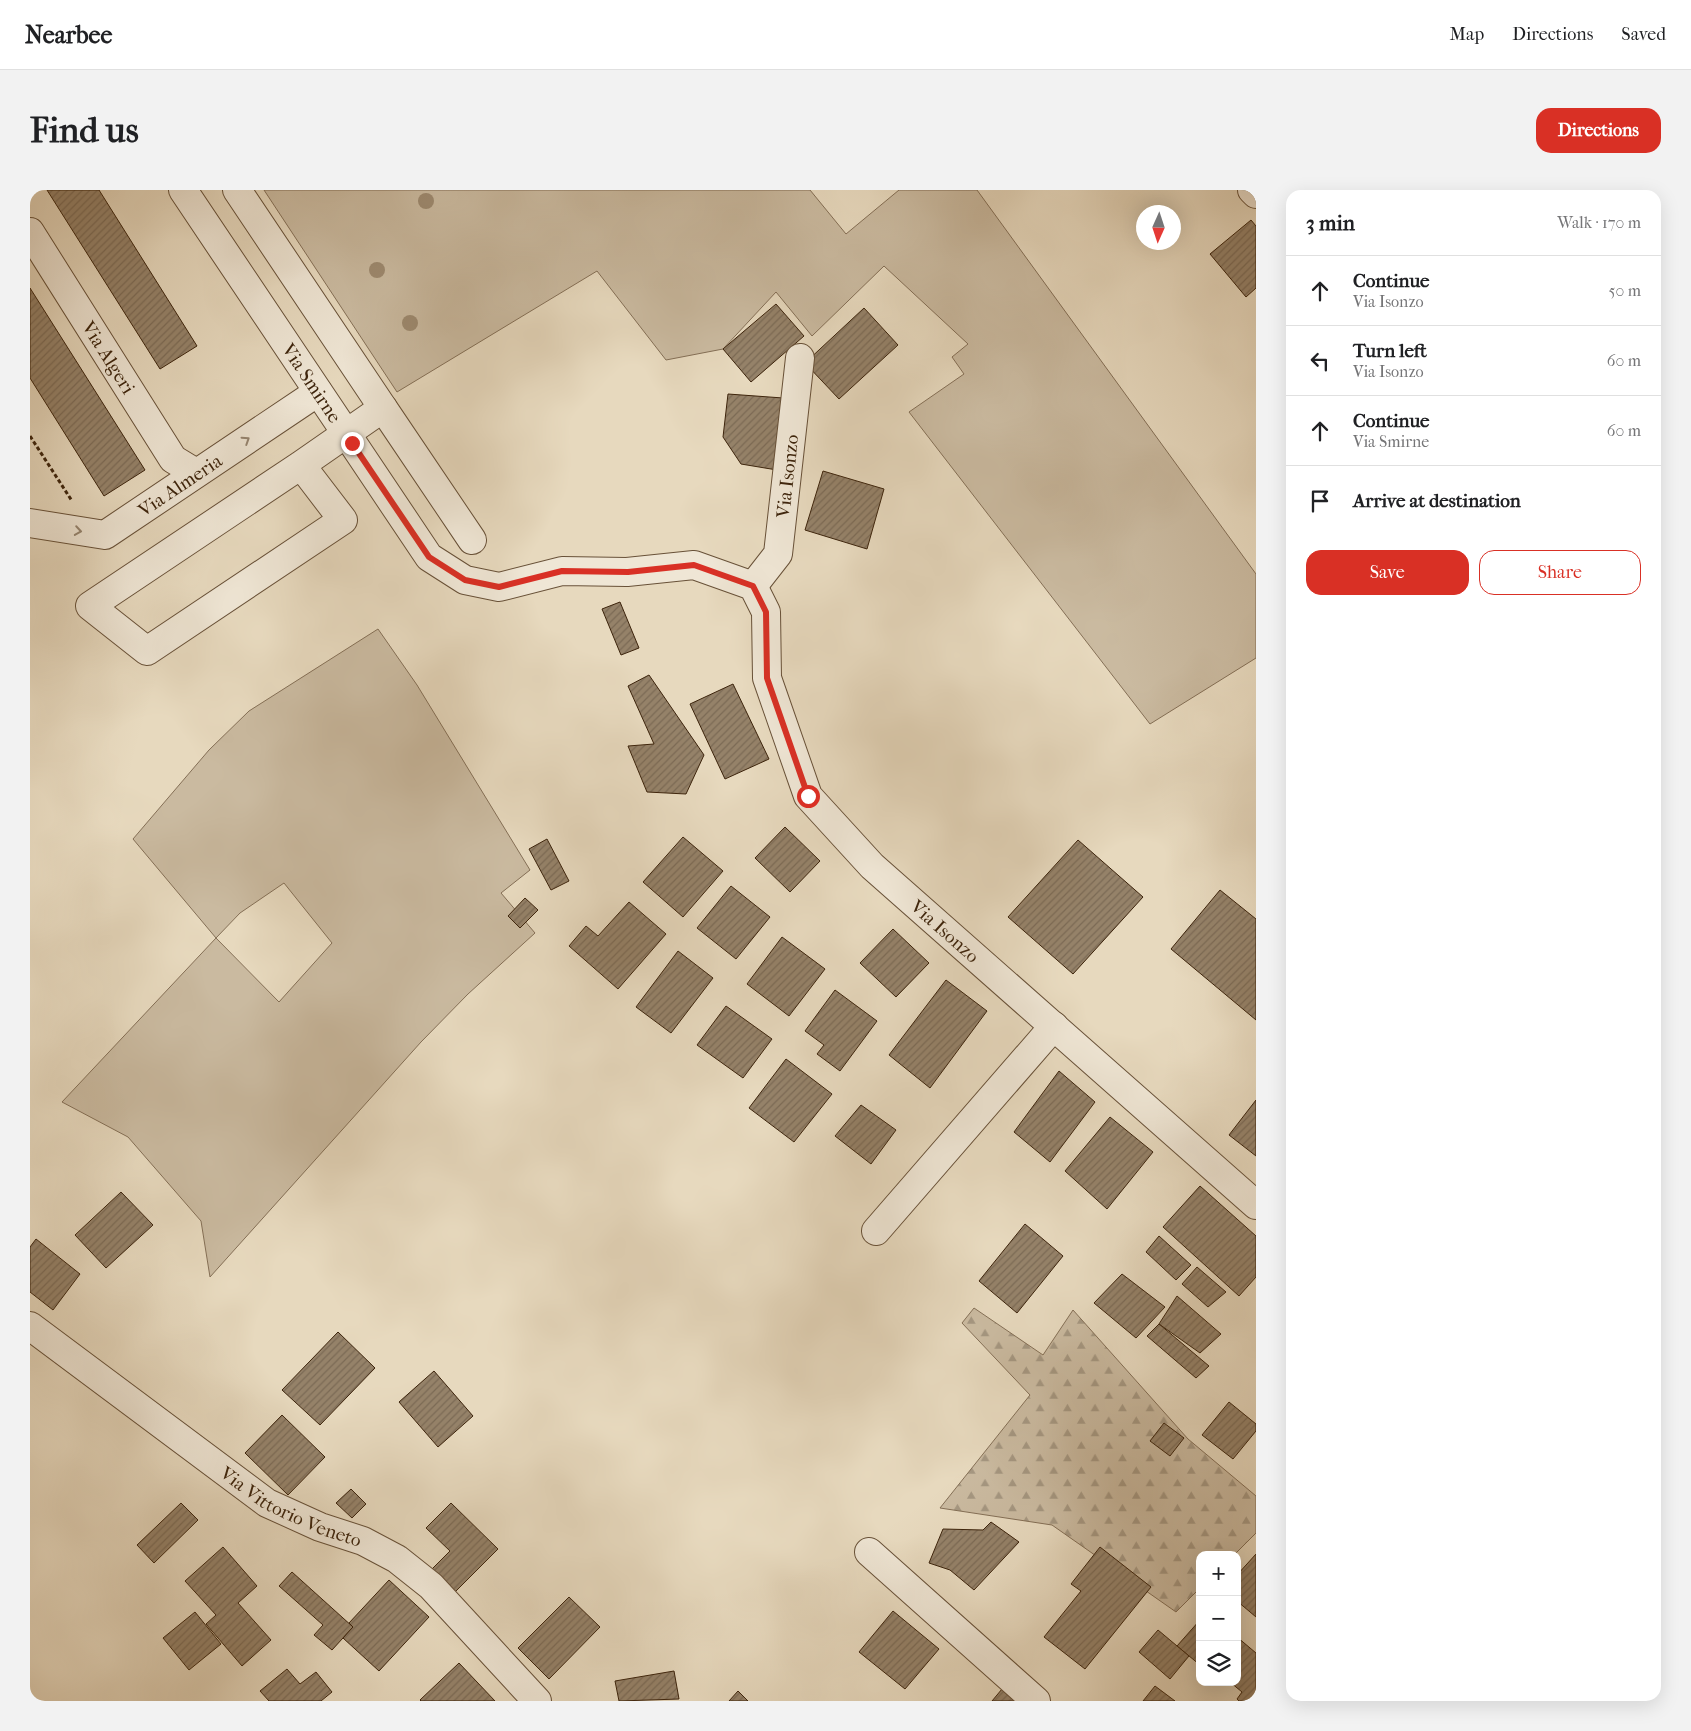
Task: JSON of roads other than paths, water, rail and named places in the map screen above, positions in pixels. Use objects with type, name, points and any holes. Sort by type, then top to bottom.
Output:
[{"type":"street","name":"Via Smirne","points":[[183,190],[429,557],[465,580],[499,587],[562,571],[628,572],[694,565],[753,586]]},
{"type":"street","points":[[237,190],[472,540]]},
{"type":"street","points":[[1252,190],[1256,194]]},
{"type":"street","name":"Via Algeri","points":[[30,232],[173,459],[196,474]]},
{"type":"street","name":"Via Isonzo","points":[[800,358],[778,554],[753,586],[766,612],[767,678],[808,796],[872,866],[1256,1205]]},
{"type":"street","name":"Via Almeria","points":[[30,523],[105,535],[318,392]]},
{"type":"street","points":[[301,465],[343,520],[147,651],[90,606],[269,487],[383,408]]},
{"type":"street","points":[[876,1231],[1054,1026]]},
{"type":"street","name":"Via Vittorio Veneto","points":[[30,1326],[267,1503],[320,1528],[363,1541],[397,1559],[431,1586],[537,1701]]},
{"type":"street","points":[[869,1552],[1036,1701]]}]
